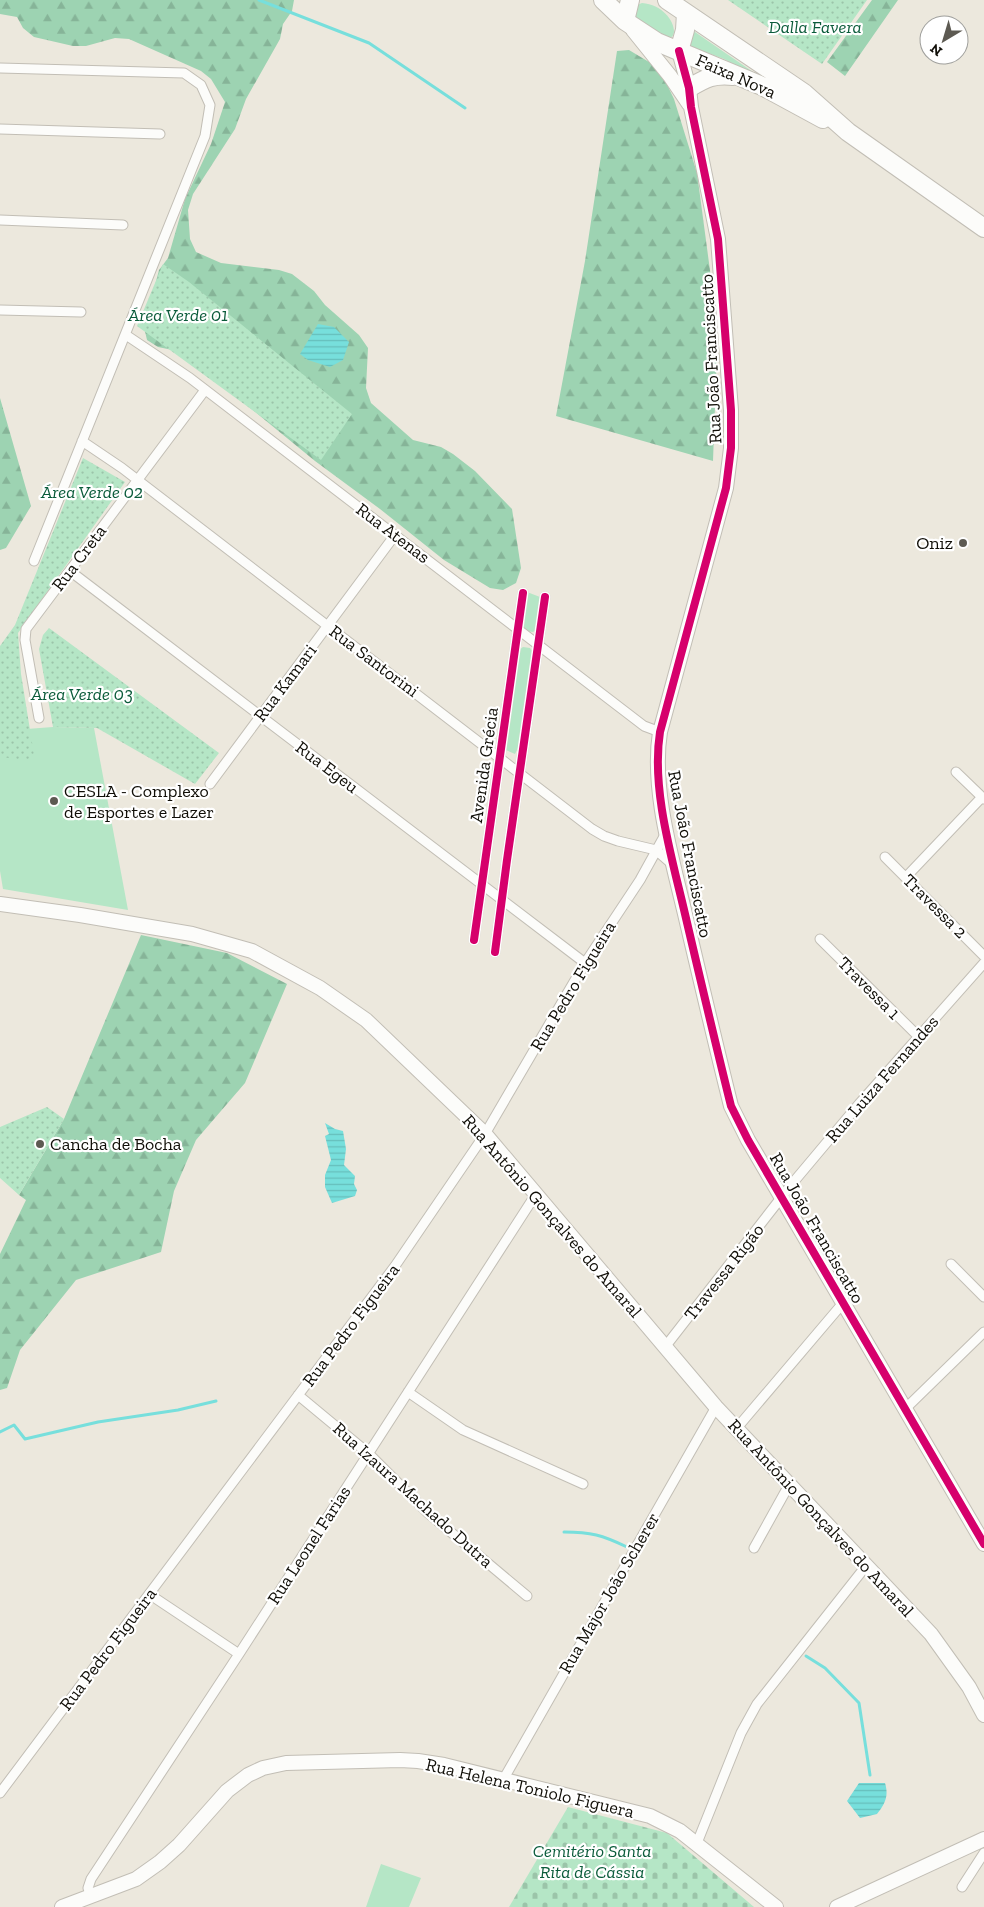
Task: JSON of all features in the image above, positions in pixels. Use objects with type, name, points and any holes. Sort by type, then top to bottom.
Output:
[{"type":"highway","name":"Faixa Nova","points":[[604,0],[625,21],[657,42],[762,86],[848,132]]},
{"type":"highway","points":[[625,21],[630,0]]},
{"type":"highway","name":"Faixa Nova","points":[[666,0],[682,6],[804,92],[848,132],[984,228]]},
{"type":"highway","points":[[679,51],[685,30],[682,6]]},
{"type":"highway","points":[[689,88],[717,75],[739,77]]},
{"type":"street","name":"Rua João Franciscatto","points":[[625,21],[670,76],[691,107]]},
{"type":"street","name":"Rua João Franciscatto","points":[[679,51],[689,88],[691,107],[718,239],[731,401],[731,448],[726,488],[660,732],[657,753],[659,780],[673,865],[731,1106],[748,1140],[984,1544]]},
{"type":"street","points":[[0,68],[184,73],[200,85],[210,104],[205,136],[34,561]]},
{"type":"street","points":[[0,129],[160,134]]},
{"type":"street","points":[[0,220],[123,225]]},
{"type":"street","points":[[0,310],[81,312]]},
{"type":"street","name":"Rua Atenas","points":[[126,335],[205,390],[644,726],[660,732]]},
{"type":"street","name":"Rua Creta","points":[[39,718],[25,640],[26,629],[205,390]]},
{"type":"street","name":"Rua Santorini","points":[[82,441],[138,480],[604,836],[656,850],[673,865]]},
{"type":"street","name":"Rua Kamari","points":[[210,784],[395,535]]},
{"type":"street","name":"Rua Egeu","points":[[70,570],[585,963]]},
{"type":"street","name":"Avenida Grécia","points":[[474,940],[523,593]]},
{"type":"street","name":"Avenida Grécia","points":[[495,952],[545,597]]},
{"type":"street","points":[[906,877],[983,798],[956,772]]},
{"type":"street","name":"Rua Pedro Figueira","points":[[0,1793],[395,1266],[485,1134],[585,963],[640,880],[667,832]]},
{"type":"street","name":"Travessa 2","points":[[885,857],[984,956]]},
{"type":"street","name":"Rua Antônio Gonçalves do Amaral","points":[[0,904],[192,934],[252,951],[320,988],[366,1020],[485,1134],[716,1407],[931,1634],[969,1687],[984,1715]]},
{"type":"street","name":"Travessa 1","points":[[820,939],[919,1037]]},
{"type":"street","name":"Rua Luiza Fernandes","points":[[782,1197],[859,1104],[984,963]]},
{"type":"street","name":"Rua Leonel Farias","points":[[91,1897],[88,1888],[90,1879],[536,1194]]},
{"type":"street","name":"Travessa Rigão","points":[[665,1347],[782,1197]]},
{"type":"street","points":[[951,1264],[984,1297]]},
{"type":"street","points":[[736,1429],[843,1303]]},
{"type":"street","points":[[905,1409],[984,1332]]},
{"type":"street","points":[[408,1392],[463,1430],[583,1484]]},
{"type":"street","name":"Rua Izaura Machado Dutra","points":[[298,1395],[368,1453],[428,1513],[527,1596]]},
{"type":"street","name":"Rua Major João Scherer","points":[[503,1780],[716,1407]]},
{"type":"street","points":[[754,1548],[790,1485]]},
{"type":"street","points":[[697,1843],[742,1733],[757,1704],[866,1566]]},
{"type":"street","points":[[149,1594],[238,1654]]},
{"type":"street","name":"Rua Helena Toniolo Figuera","points":[[62,1907],[136,1879],[160,1862],[179,1845],[227,1791],[248,1775],[263,1768],[286,1763],[400,1760],[444,1765],[650,1816],[680,1830],[776,1907]]},
{"type":"street","points":[[837,1907],[984,1839]]},
{"type":"street","points":[[962,1887],[984,1853]]},
{"type":"green space","points":[[0,0],[294,0],[292,11],[283,24],[280,39],[246,99],[235,129],[193,194],[188,210],[190,239],[196,252],[221,263],[279,270],[292,274],[314,291],[325,305],[359,335],[368,348],[366,388],[371,403],[413,440],[441,447],[453,454],[475,471],[512,509],[521,568],[516,583],[503,590],[490,588],[444,560],[315,461],[182,352],[158,347],[147,340],[144,327],[159,270],[168,258],[185,199],[211,144],[225,102],[211,79],[201,71],[129,39],[115,38],[86,46],[73,46],[34,37],[23,28],[17,17],[0,14]]},
{"type":"green space","name":"Dalla Favera","points":[[728,0],[867,0],[822,64]]},
{"type":"green space","points":[[872,0],[898,0],[845,76],[827,62]]},
{"type":"green space","points":[[642,3],[653,5],[662,10],[672,24],[673,36],[668,38],[658,36],[635,19],[635,6]]},
{"type":"green space","points":[[692,30],[769,83],[724,59],[687,45]]},
{"type":"green space","points":[[629,50],[659,68],[674,99],[697,173],[713,293],[717,351],[713,461],[556,416],[585,261],[617,51]]},
{"type":"green space","name":"Área Verde 01","points":[[163,264],[189,282],[352,414],[321,460],[137,326]]},
{"type":"green space","points":[[0,398],[31,506],[6,548],[0,550]]},
{"type":"green space","name":"Área Verde 02","points":[[83,458],[125,482],[18,633],[21,674],[35,761],[0,757],[0,646],[15,625]]},
{"type":"green space","points":[[527,592],[540,597],[537,629],[533,632],[526,631],[524,627]]},
{"type":"green space","name":"Área Verde 03","points":[[49,628],[219,753],[195,784],[97,728],[53,727],[39,649],[43,635]]},
{"type":"green space","points":[[523,647],[530,648],[532,651],[518,748],[515,754],[506,750],[506,741],[519,650]]},
{"type":"green space","name":"CESLA - Complexo de Esportes e Lazer","points":[[53,727],[94,728],[128,910],[3,889],[0,871],[0,731]]},
{"type":"green space","points":[[141,935],[227,953],[287,984],[245,1083],[196,1140],[174,1191],[161,1252],[76,1280],[20,1350],[7,1388],[0,1390],[0,1254],[26,1200],[19,1195],[64,1119]]},
{"type":"green space","points":[[47,1107],[64,1119],[19,1195],[0,1178],[0,1127]]},
{"type":"green space","name":"Cemitério Santa Rita de Cássia","points":[[568,1807],[667,1833],[754,1907],[509,1907]]},
{"type":"green space","points":[[381,1864],[421,1878],[409,1907],[366,1907]]},
{"type":"water","points":[[318,324],[334,327],[349,342],[343,360],[330,367],[308,360],[300,354]]},
{"type":"water","points":[[325,1123],[343,1131],[346,1149],[344,1165],[355,1176],[354,1184],[357,1190],[355,1196],[332,1203],[325,1187],[325,1175],[331,1160],[325,1136],[329,1134]]},
{"type":"water","points":[[859,1783],[885,1783],[886,1800],[877,1814],[860,1818],[847,1801]]},
{"type":"waterway","points":[[259,0],[369,43],[465,108]]},
{"type":"waterway","points":[[0,1432],[14,1425],[25,1439],[98,1422],[178,1410],[216,1401]]},
{"type":"waterway","points":[[564,1532],[596,1535],[627,1547]]},
{"type":"waterway","points":[[806,1656],[825,1668],[859,1703],[870,1775]]},
{"type":"cycle path","points":[[679,51],[689,88],[691,107],[718,239],[731,410],[731,448],[726,488],[660,732],[658,777],[664,823],[731,1106],[748,1140],[984,1544]]},
{"type":"cycle path","points":[[474,940],[523,593]]},
{"type":"cycle path","points":[[495,952],[545,597]]},
{"type":"place","name":"Oniz","points":[[963,543]]},
{"type":"place","name":"CESLA - Complexo de Esportes e Lazer","points":[[54,801]]},
{"type":"place","name":"Cancha de Bocha","points":[[40,1144]]}]
